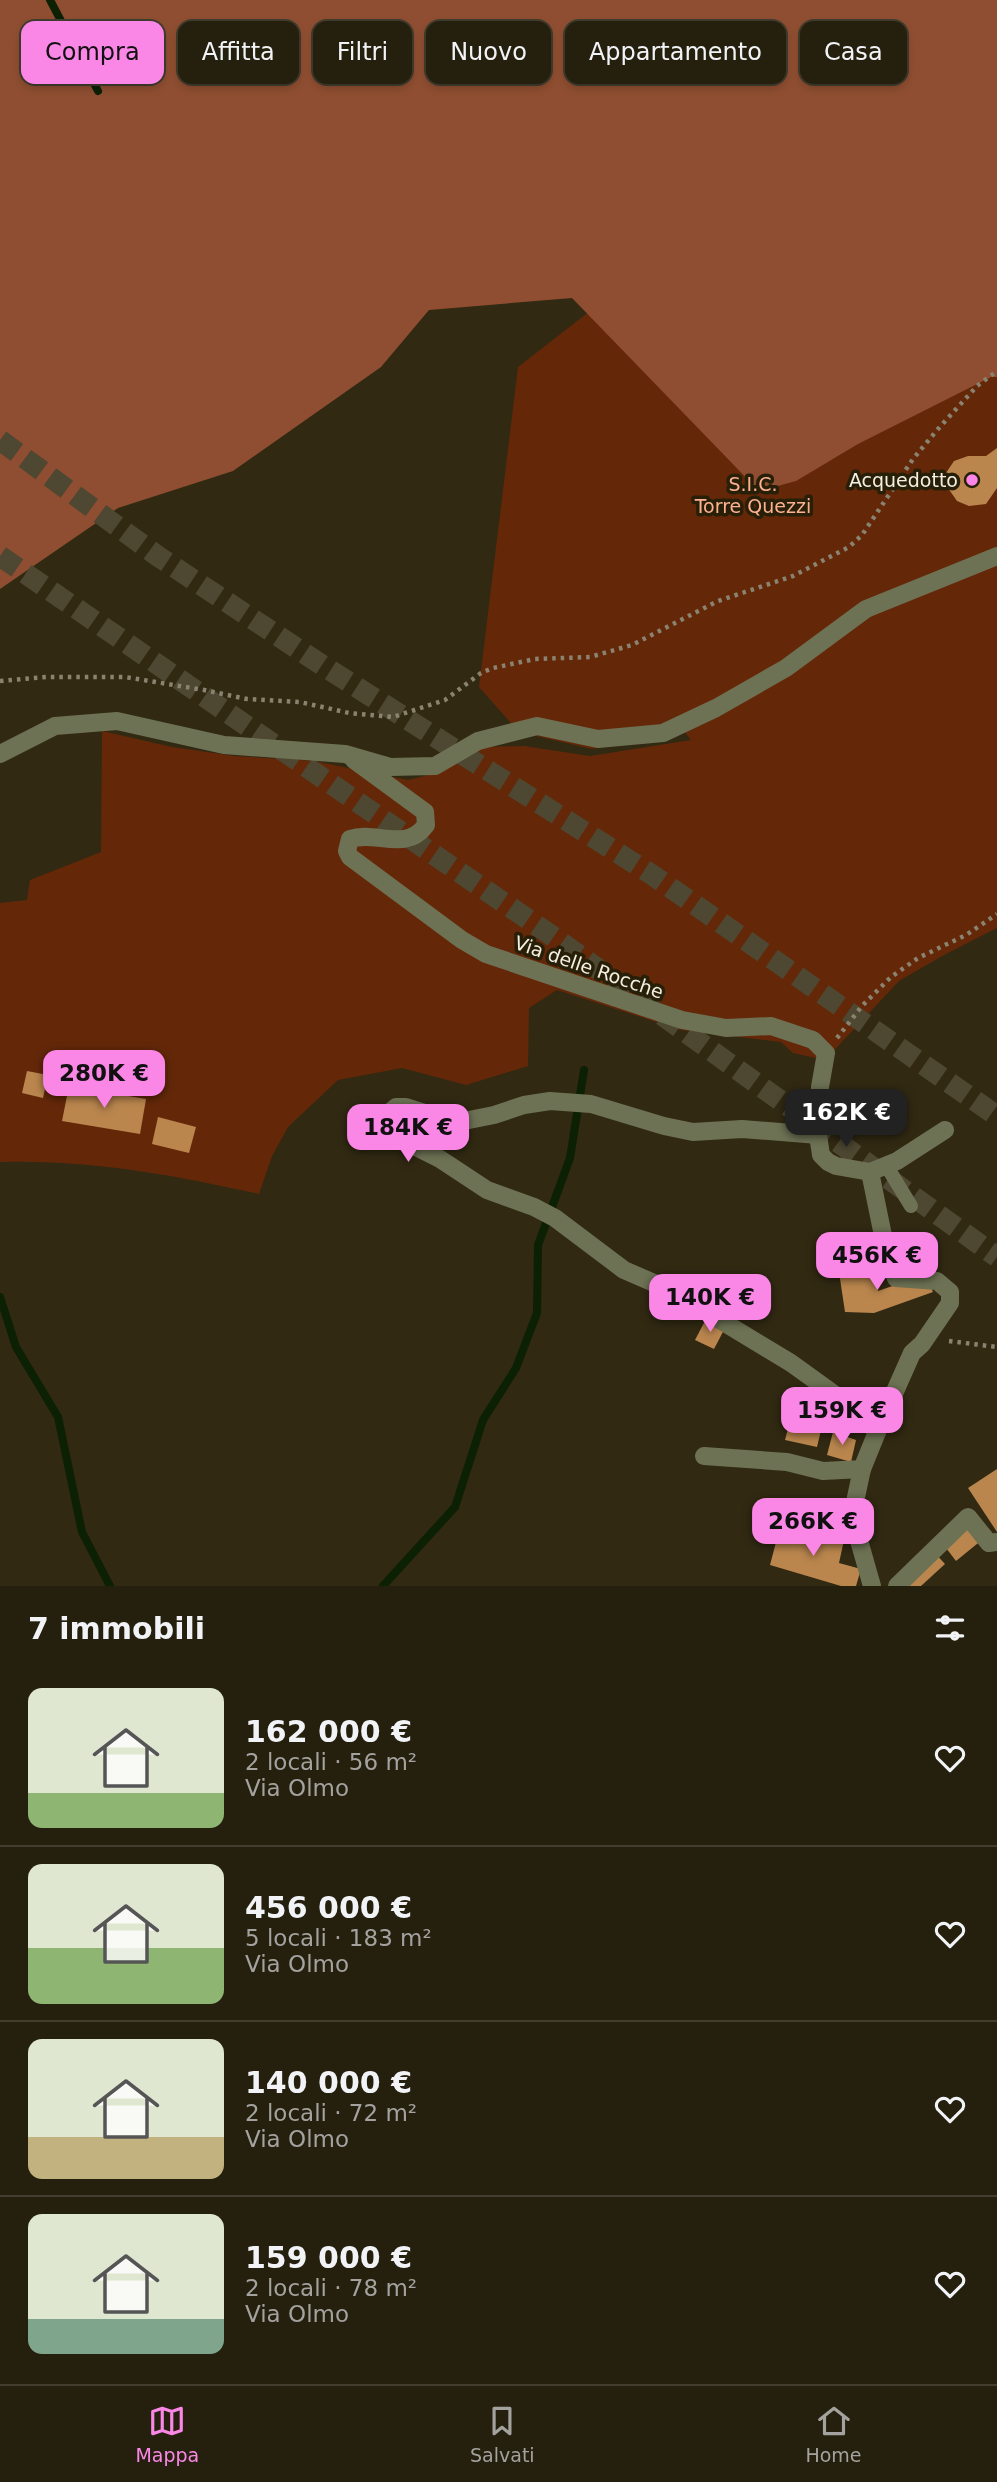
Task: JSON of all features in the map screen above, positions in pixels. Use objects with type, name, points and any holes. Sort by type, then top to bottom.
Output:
[{"type":"street","points":[[0,754],[55,726],[117,721],[224,744],[345,754],[390,767],[435,766],[478,741],[537,726],[598,739],[663,733],[716,708],[786,668],[866,609],[997,556]]},
{"type":"street","name":"Via delle Rocche","points":[[345,754],[425,812],[426,825],[420,834],[397,840],[358,836],[351,839],[347,851],[350,857],[462,940],[485,954],[682,1020],[726,1028],[771,1026],[813,1040],[826,1053]]},
{"type":"street","points":[[826,1053],[820,1087],[818,1135],[821,1155],[828,1162],[836,1166],[878,1169],[945,1130]]},
{"type":"street","points":[[818,1135],[742,1129],[693,1132],[591,1104],[550,1101],[524,1105],[470,1120],[444,1119],[406,1107],[396,1107],[389,1113],[389,1122],[394,1132],[404,1141],[440,1159],[487,1190],[534,1207],[555,1218],[624,1270],[654,1283],[686,1291],[720,1320],[791,1363],[852,1407],[877,1432]]},
{"type":"street","points":[[872,1586],[852,1516],[862,1469],[912,1353],[922,1345],[950,1303],[950,1292],[937,1281],[896,1278],[888,1260],[878,1169]]},
{"type":"street","points":[[704,1456],[787,1462],[823,1471],[862,1469]]},
{"type":"street","points":[[897,1586],[968,1517],[989,1543],[997,1542]]},
{"type":"lane","points":[[878,1169],[911,1206]]},
{"type":"path","points":[[0,681],[46,677],[125,677],[247,699],[300,702],[349,713],[393,717],[445,700],[481,673],[493,668],[535,659],[590,657],[632,645],[718,601],[793,576],[849,547],[862,535],[938,429],[977,386],[997,371]]},
{"type":"path","points":[[826,1053],[862,1006],[891,977],[918,958],[966,935],[997,914]]},
{"type":"path","points":[[922,1345],[947,1341],[997,1347]]},
{"type":"green space","name":"S.I.C. Torre Quezzi","points":[[990,0],[997,6],[997,928],[899,981],[825,1060],[793,1053],[781,1042],[681,1030],[557,990],[529,1008],[528,1066],[466,1085],[402,1068],[338,1080],[288,1127],[272,1156],[259,1194],[131,1170],[65,1163],[0,1162],[0,903],[27,900],[30,880],[101,852],[102,731],[172,747],[235,756],[314,761],[408,780],[441,772],[484,747],[524,746],[590,756],[691,740],[683,730],[592,749],[519,732],[479,687],[518,367],[882,84],[907,84],[907,65]]},
{"type":"shaded area","points":[[0,0],[997,0],[997,377],[991,377],[858,444],[796,481],[759,491],[572,298],[429,310],[381,367],[233,471],[118,508],[0,589]]},
{"type":"building","name":"Acquedotto","points":[[997,448],[997,488],[986,504],[969,506],[957,501],[948,488],[946,473],[954,461],[968,456],[986,456]]},
{"type":"building","points":[[27,1071],[48,1075],[43,1098],[22,1093]]},
{"type":"building","points":[[69,1086],[146,1099],[140,1134],[62,1121]]},
{"type":"building","points":[[158,1117],[196,1127],[189,1153],[152,1144]]},
{"type":"building","points":[[872,1268],[878,1291],[904,1282],[927,1280],[933,1292],[874,1313],[845,1312],[839,1272]]},
{"type":"building","points":[[706,1319],[725,1328],[714,1349],[695,1340]]},
{"type":"building","points":[[791,1417],[822,1426],[817,1447],[785,1440]]},
{"type":"building","points":[[833,1432],[856,1440],[851,1462],[827,1455]]},
{"type":"building","points":[[997,1469],[997,1532],[968,1488]]},
{"type":"building","points":[[971,1525],[983,1539],[956,1561],[946,1548]]},
{"type":"building","points":[[780,1527],[828,1541],[829,1535],[844,1540],[839,1563],[861,1569],[856,1586],[841,1586],[770,1565]]},
{"type":"building","points":[[934,1552],[945,1564],[921,1586],[898,1586]]},
{"type":"waterway","points":[[50,0],[98,91]]},
{"type":"waterway","points":[[383,1586],[455,1507],[483,1420],[516,1368],[537,1313],[538,1245],[570,1158],[584,1070]]},
{"type":"waterway","points":[[0,1297],[16,1347],[58,1417],[82,1532],[110,1586]]},
{"type":"tunnel","points":[[0,440],[159,557],[325,667],[651,874],[997,1116]]},
{"type":"tunnel","points":[[0,556],[558,940],[997,1257]]},
{"type":"place","name":"Acquedotto","points":[[972,480]]}]
